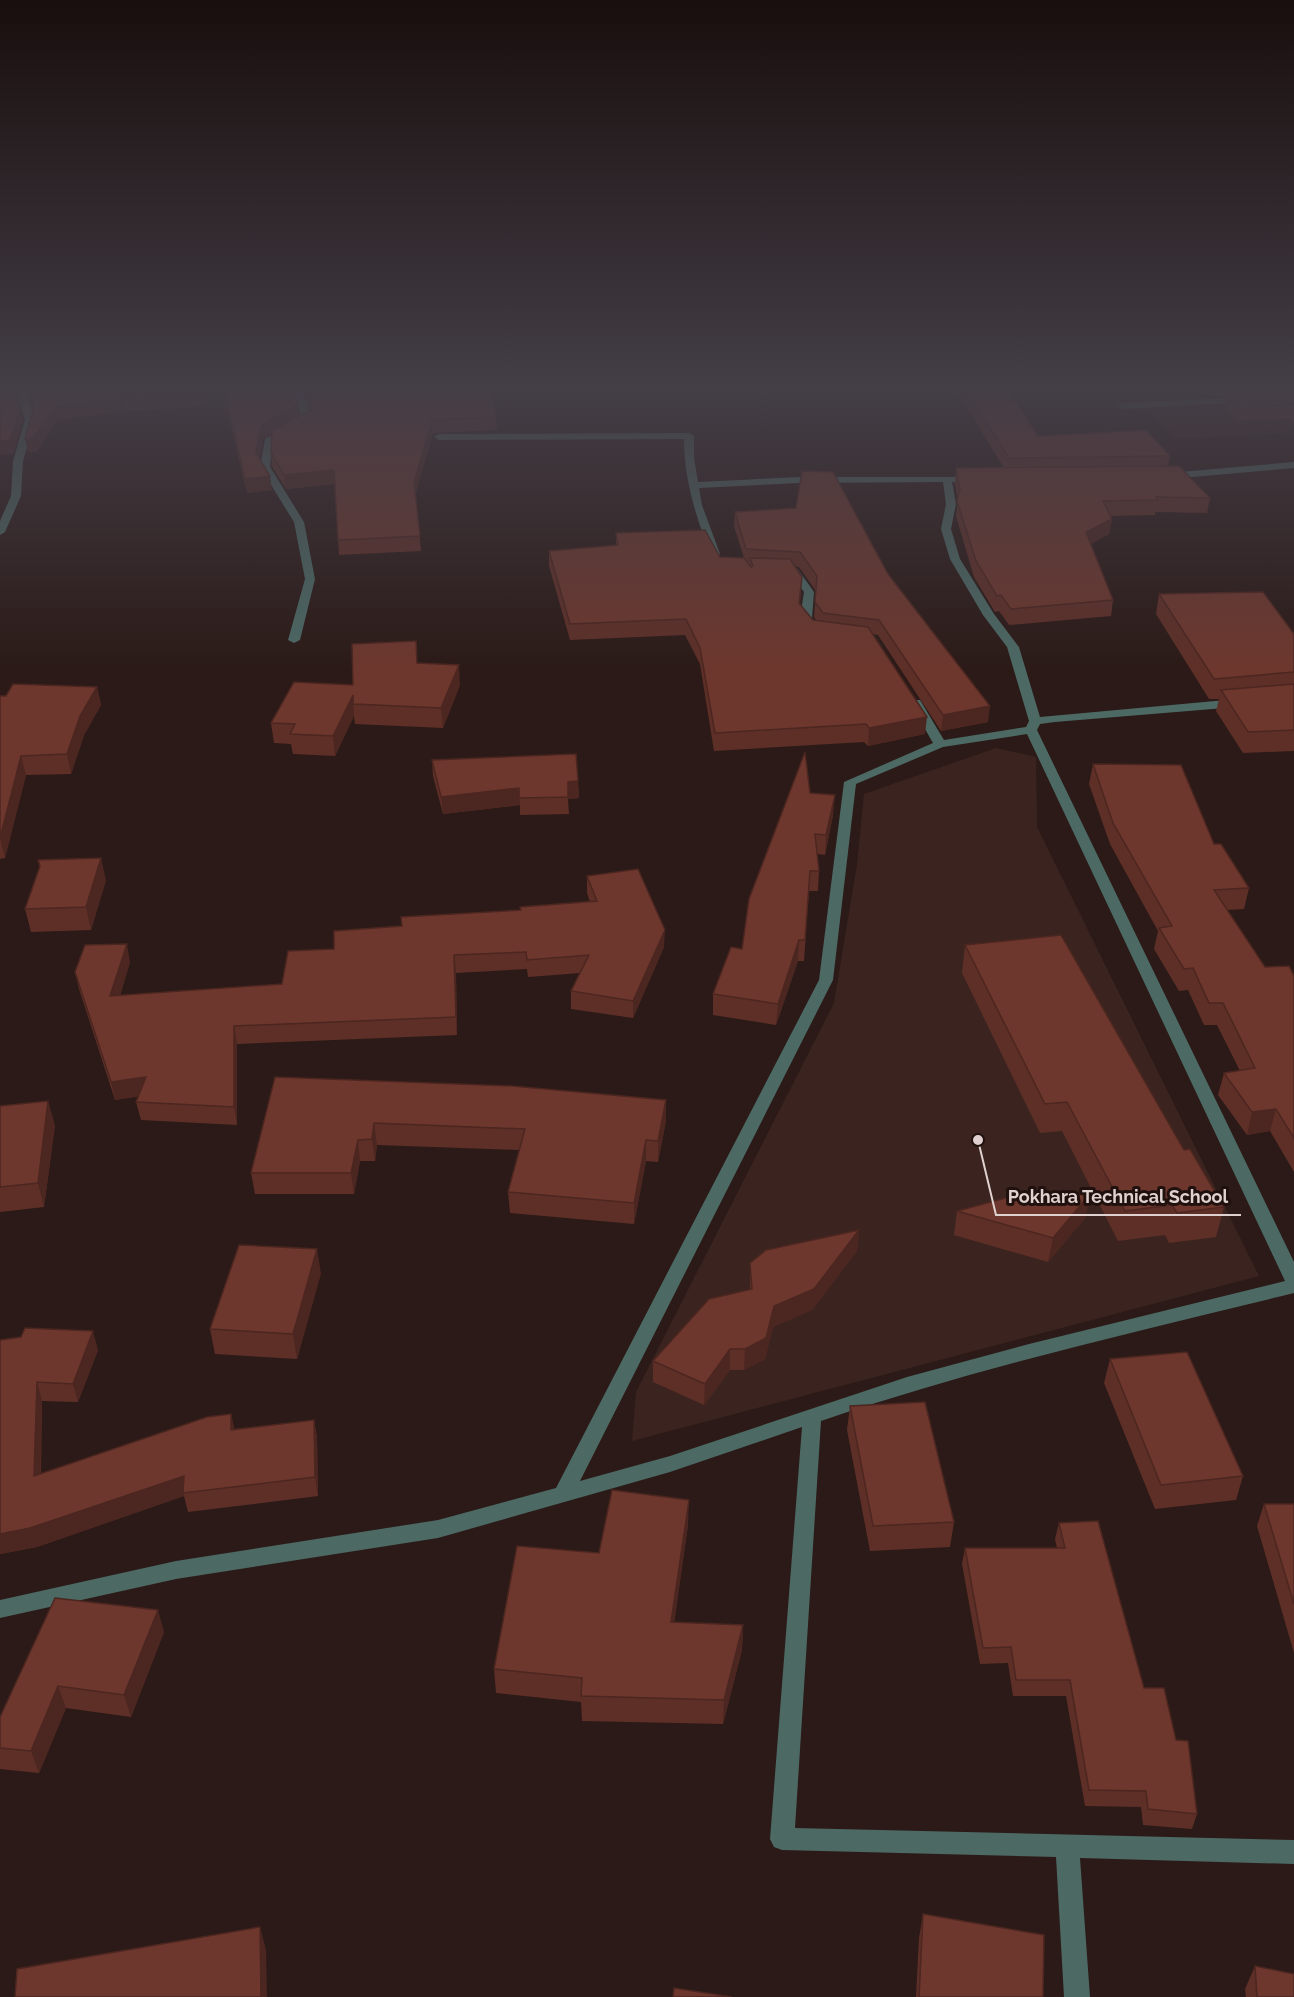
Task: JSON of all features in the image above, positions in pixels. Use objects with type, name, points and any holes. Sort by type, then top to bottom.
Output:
[{"type":"street","points":[[0,532],[16,496],[17,484]]},
{"type":"street","points":[[276,484],[299,522],[310,579],[294,640]]},
{"type":"street","points":[[710,484],[693,485],[710,546],[720,561]]},
{"type":"street","points":[[948,484],[951,504],[946,529],[955,559],[989,615],[1013,646],[1033,725],[1294,1281]]},
{"type":"street","points":[[774,570],[794,570],[809,592],[806,618],[819,633],[827,634]]},
{"type":"street","points":[[907,689],[940,744]]},
{"type":"street","points":[[562,1496],[826,980],[850,782],[940,744],[1033,725],[1251,702]]},
{"type":"street","points":[[0,1610],[176,1570],[438,1529],[562,1496],[812,1417],[907,1384],[1018,1354],[1294,1286]]},
{"type":"street","points":[[812,1417],[782,1839],[1294,1852]]},
{"type":"street","points":[[1067,1847],[1077,1997]]},
{"type":"shaded area","points":[[996,748],[1036,757],[1037,827],[1259,1276],[632,1441],[636,1392],[834,1003],[857,865],[864,794]]},
{"type":"building","points":[[335,484],[414,484],[420,536],[338,540]]},
{"type":"building","points":[[800,484],[840,484],[888,574],[990,706],[943,715],[879,620],[823,613],[815,602],[817,576],[800,552],[746,549],[735,512],[796,508]]},
{"type":"building","points":[[959,484],[1197,484],[1210,498],[1156,497],[1157,500],[1103,501],[1112,519],[1086,532],[1113,600],[1011,609],[1001,595],[997,596],[976,561],[957,501]]},
{"type":"building","points":[[705,530],[720,557],[744,558],[751,567],[753,566],[750,558],[790,559],[802,577],[799,603],[813,620],[868,627],[927,717],[869,728],[866,724],[715,733],[700,648],[686,619],[570,624],[549,551],[618,545],[616,533]]},
{"type":"building","points":[[1263,592],[1294,634],[1294,672],[1214,679],[1159,594]]},
{"type":"building","points":[[416,641],[417,663],[459,665],[441,708],[353,704],[353,695],[333,736],[290,734],[295,724],[271,723],[294,682],[353,685],[352,644]]},
{"type":"building","points":[[13,684],[97,687],[80,716],[67,754],[21,756],[0,838],[0,696],[6,696]]},
{"type":"building","points":[[1294,684],[1294,730],[1248,732],[1221,690]]},
{"type":"building","points":[[805,752],[810,793],[835,795],[826,835],[815,834],[819,871],[810,871],[805,940],[799,940],[778,1004],[713,994],[731,947],[742,949],[749,899]]},
{"type":"building","points":[[576,754],[578,781],[568,782],[568,797],[519,798],[519,788],[441,797],[432,760]]},
{"type":"building","points":[[1093,764],[1181,765],[1214,844],[1221,844],[1249,888],[1214,890],[1265,967],[1289,966],[1294,976],[1294,1138],[1276,1109],[1252,1112],[1224,1073],[1255,1068],[1223,1003],[1209,1003],[1193,968],[1184,969],[1159,928],[1172,926],[1113,823]]},
{"type":"building","points":[[101,858],[86,907],[25,909],[40,866],[38,860]]},
{"type":"building","points":[[638,869],[665,930],[633,1001],[571,991],[589,955],[527,960],[526,952],[454,955],[456,1017],[234,1026],[234,1107],[136,1102],[146,1077],[111,1082],[75,972],[85,945],[127,944],[110,996],[282,984],[288,951],[334,949],[334,931],[402,926],[401,917],[521,910],[520,907],[597,901],[587,876]]},
{"type":"building","points":[[1061,935],[1184,1150],[1190,1149],[1224,1207],[1177,1213],[1172,1205],[1125,1211],[1067,1102],[1045,1104],[965,945]]},
{"type":"building","points":[[275,1077],[512,1086],[666,1100],[658,1141],[646,1140],[634,1203],[508,1192],[525,1129],[374,1123],[372,1139],[358,1140],[351,1173],[251,1173]]},
{"type":"building","points":[[48,1101],[38,1183],[0,1187],[0,1106]]},
{"type":"building","points":[[1024,1193],[1090,1194],[1053,1238],[957,1211]]},
{"type":"building","points":[[859,1230],[814,1289],[774,1306],[766,1338],[745,1349],[730,1349],[705,1384],[653,1361],[709,1299],[752,1289],[750,1263],[766,1250]]},
{"type":"building","points":[[239,1245],[317,1249],[293,1334],[210,1329]]},
{"type":"building","points":[[25,1328],[93,1331],[73,1384],[37,1382],[34,1476],[207,1417],[231,1414],[231,1430],[314,1420],[315,1477],[183,1493],[184,1476],[30,1528],[0,1534],[0,1340],[21,1337]]},
{"type":"building","points":[[1187,1352],[1243,1476],[1161,1485],[1110,1359]]},
{"type":"building","points":[[925,1402],[954,1522],[873,1526],[850,1406]]},
{"type":"building","points":[[612,1490],[689,1500],[671,1622],[743,1625],[724,1700],[581,1696],[582,1678],[494,1669],[517,1546],[599,1553]]},
{"type":"building","points":[[1264,1504],[1294,1504],[1294,1604]]},
{"type":"building","points":[[1098,1521],[1144,1688],[1164,1688],[1176,1740],[1188,1741],[1197,1814],[1148,1809],[1146,1791],[1089,1790],[1070,1680],[1016,1680],[1011,1647],[983,1648],[965,1548],[1065,1548],[1059,1523]]},
{"type":"building","points":[[55,1598],[158,1610],[124,1695],[58,1686],[31,1751],[0,1748],[0,1717]]},
{"type":"building","points":[[923,1914],[1044,1935],[1043,1997],[919,1997]]},
{"type":"building","points":[[260,1927],[261,1997],[15,1997],[17,1969]]},
{"type":"building","points":[[1255,1966],[1294,1974],[1294,1997],[1257,1997]]},
{"type":"building","points":[[674,1988],[732,1997],[673,1997]]},
{"type":"place","name":"Pokhara Technical School","points":[[978,1140]]}]
